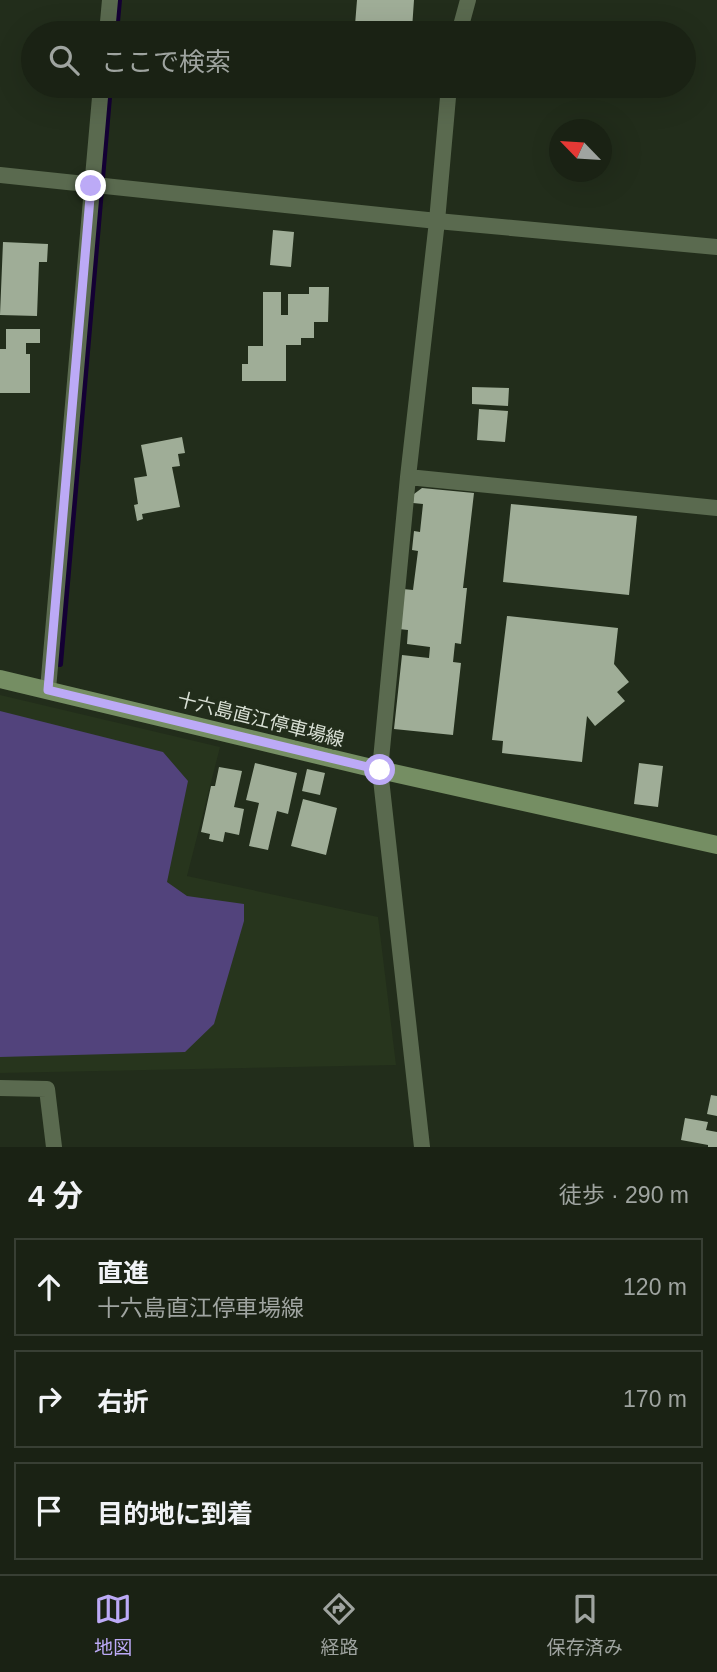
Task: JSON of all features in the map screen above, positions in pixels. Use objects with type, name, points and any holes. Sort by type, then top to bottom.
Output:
[{"type":"main road","name":"十六島直江停車場線","points":[[0,679],[380,770],[717,845]]},
{"type":"street","points":[[108,21],[110,0]]},
{"type":"street","points":[[462,21],[468,0]]},
{"type":"street","points":[[48,690],[100,98]]},
{"type":"street","points":[[422,1147],[380,770],[408,477],[438,221],[448,98]]},
{"type":"street","points":[[0,176],[717,247]]},
{"type":"street","points":[[408,477],[717,508]]},
{"type":"street","points":[[0,1088],[47,1089],[54,1147]]},
{"type":"shaded area","points":[[0,695],[220,747],[187,876],[378,917],[396,1065],[0,1073]]},
{"type":"shaded area","points":[[0,711],[163,752],[188,781],[167,882],[187,896],[244,904],[244,921],[214,1024],[185,1052],[0,1057]]},
{"type":"building","points":[[357,0],[414,0],[413,21],[355,21]]},
{"type":"building","points":[[273,230],[294,232],[291,267],[270,265]]},
{"type":"building","points":[[3,242],[48,244],[47,262],[39,262],[37,316],[0,315]]},
{"type":"building","points":[[309,287],[329,287],[328,322],[314,322],[314,338],[301,338],[301,345],[286,345],[286,381],[242,381],[242,364],[248,364],[248,346],[263,346],[263,292],[281,292],[281,315],[288,315],[288,294],[309,294]]},
{"type":"building","points":[[6,329],[40,329],[40,343],[26,343],[26,354],[30,354],[30,393],[0,393],[0,349],[6,349]]},
{"type":"building","points":[[472,387],[509,388],[508,406],[472,404]]},
{"type":"building","points":[[479,409],[508,411],[505,442],[477,440]]},
{"type":"building","points":[[182,437],[185,453],[178,454],[180,466],[172,467],[180,507],[142,514],[143,519],[137,521],[134,505],[138,504],[134,478],[147,476],[141,445]]},
{"type":"building","points":[[422,488],[474,493],[463,588],[467,588],[461,644],[455,643],[453,662],[461,663],[453,735],[394,729],[402,655],[429,658],[430,647],[407,644],[408,630],[399,629],[403,589],[413,590],[418,551],[412,550],[414,531],[420,532],[423,504],[413,503],[414,494]]},
{"type":"building","points":[[511,504],[637,516],[629,595],[503,582]]},
{"type":"building","points":[[507,616],[618,628],[614,664],[629,682],[617,692],[625,701],[595,726],[587,716],[582,762],[502,753],[503,741],[492,740]]},
{"type":"building","points":[[255,763],[297,773],[288,814],[277,811],[268,850],[249,846],[259,803],[246,800]]},
{"type":"building","points":[[639,763],[663,766],[658,807],[634,804]]},
{"type":"building","points":[[219,767],[242,771],[234,807],[244,809],[239,835],[225,832],[223,842],[209,839],[210,834],[201,832],[211,786],[215,786]]},
{"type":"building","points":[[307,769],[325,773],[320,795],[302,791]]},
{"type":"building","points":[[303,799],[337,808],[326,855],[291,846]]},
{"type":"building","points":[[711,1095],[717,1096],[717,1116],[707,1114]]},
{"type":"building","points":[[685,1118],[708,1122],[706,1130],[717,1132],[717,1147],[681,1140]]},
{"type":"waterway","points":[[117,21],[119,0]]},
{"type":"waterway","points":[[60,664],[109,98]]},
{"type":"route","points":[[91,186],[48,690],[380,770]]}]
